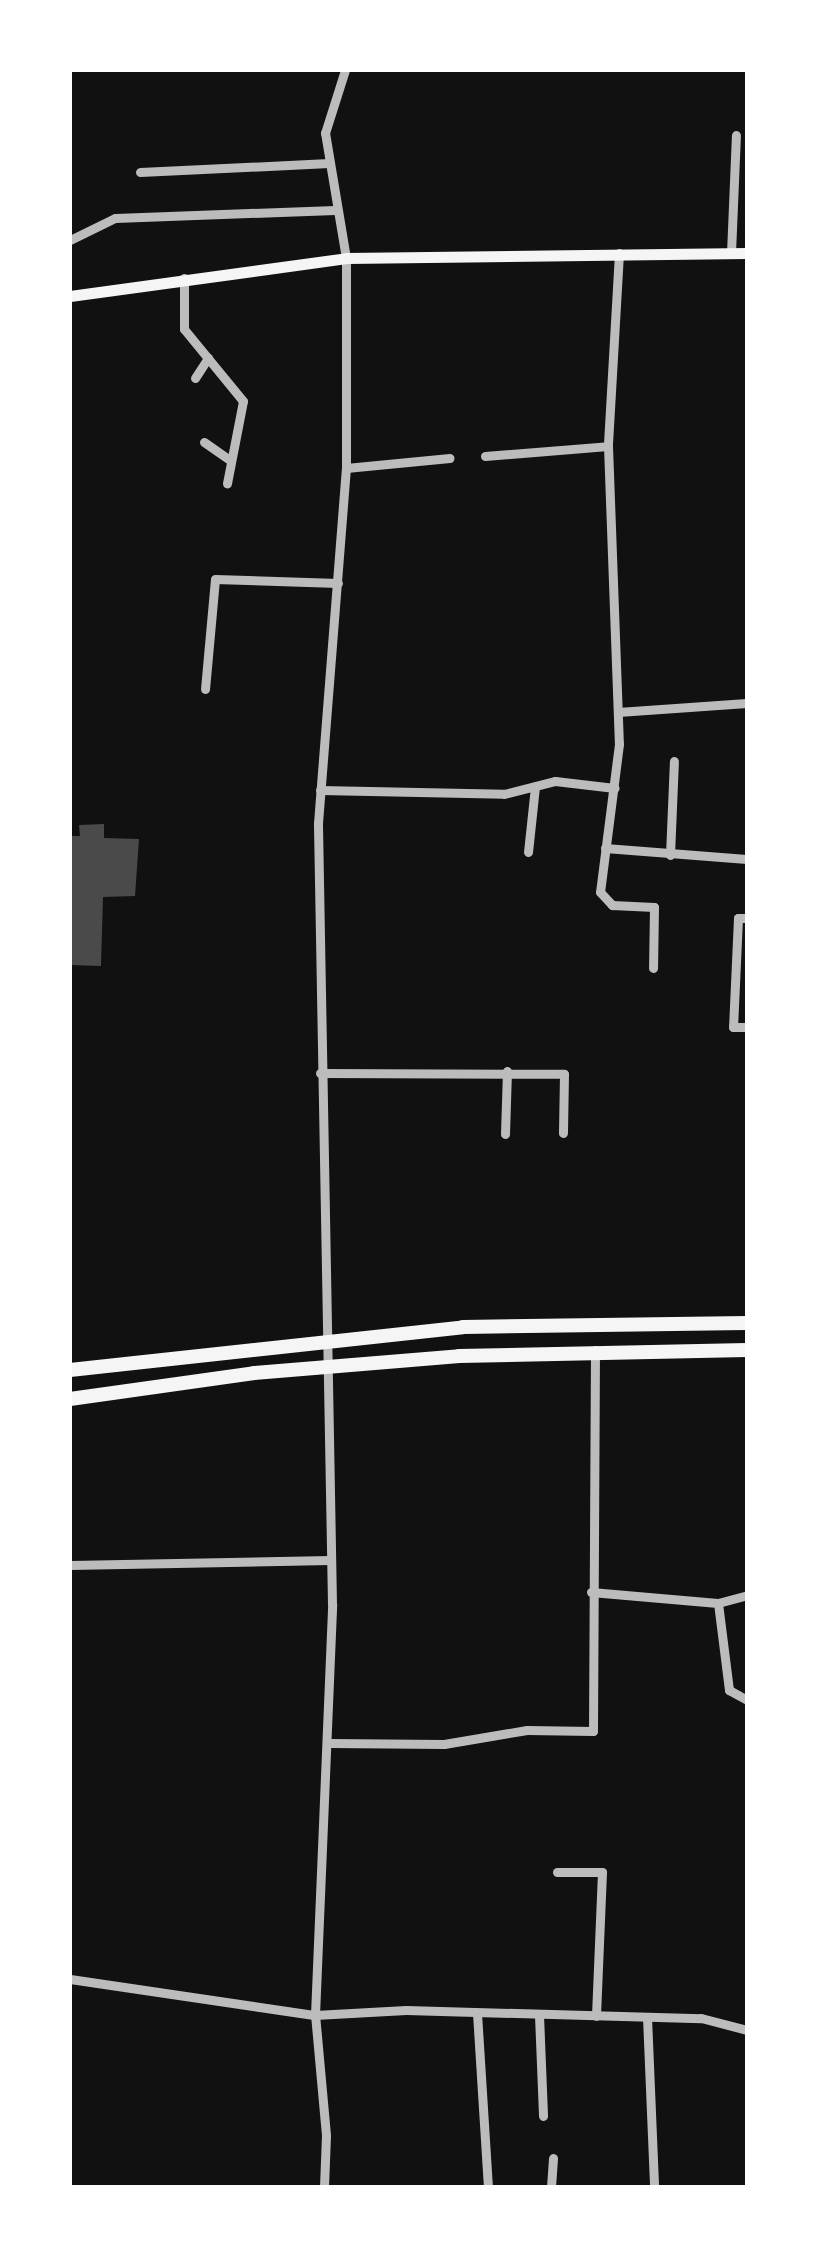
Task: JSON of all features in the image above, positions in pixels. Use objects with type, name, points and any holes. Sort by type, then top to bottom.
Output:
[{"type":"highway","points":[[70,1370],[324,1338],[463,1327],[747,1323]]},
{"type":"highway","points":[[70,1399],[326,1367],[596,1350],[747,1350]]},
{"type":"main road","points":[[70,296],[346,258],[747,253]]},
{"type":"street","points":[[324,2187],[326,2134],[315,2015],[329,1743],[330,1560],[320,1073],[320,790],[346,468],[346,258],[325,132],[345,70]]},
{"type":"street","points":[[731,254],[736,135]]},
{"type":"street","points":[[140,172],[329,163]]},
{"type":"street","points":[[70,240],[115,218],[335,210]]},
{"type":"street","points":[[619,253],[608,446],[618,712],[615,788],[600,892],[612,906],[654,907],[653,968]]},
{"type":"street","points":[[184,278],[184,329],[242,401],[227,483]]},
{"type":"street","points":[[195,378],[208,358]]},
{"type":"street","points":[[204,442],[231,461]]},
{"type":"street","points":[[485,456],[608,446]]},
{"type":"street","points":[[346,468],[450,458]]},
{"type":"street","points":[[205,689],[215,579],[338,583]]},
{"type":"street","points":[[618,712],[747,703]]},
{"type":"street","points":[[670,854],[674,761]]},
{"type":"street","points":[[320,790],[504,794],[556,781],[615,788]]},
{"type":"street","points":[[528,852],[535,786]]},
{"type":"street","points":[[605,848],[747,859]]},
{"type":"street","points":[[747,918],[738,918],[733,1026],[747,1027]]},
{"type":"street","points":[[505,1134],[507,1071]]},
{"type":"street","points":[[320,1073],[564,1074],[563,1133]]},
{"type":"street","points":[[329,1743],[444,1744],[527,1730],[593,1730],[591,1592],[596,1350]]},
{"type":"street","points":[[70,1565],[330,1560]]},
{"type":"street","points":[[591,1592],[718,1603],[747,1595]]},
{"type":"street","points":[[718,1603],[729,1690],[747,1700]]},
{"type":"street","points":[[557,1872],[602,1872],[596,2016]]},
{"type":"street","points":[[70,1979],[315,2015],[477,2013],[700,2018],[747,2030]]},
{"type":"street","points":[[477,2013],[488,2187]]},
{"type":"street","points":[[539,2015],[542,2116]]},
{"type":"street","points":[[648,2017],[654,2187]]},
{"type":"street","points":[[550,2187],[553,2158]]},
{"type":"building","points":[[104,824],[104,838],[139,839],[135,896],[103,897],[101,966],[70,965],[70,836],[80,836],[79,825]]}]
